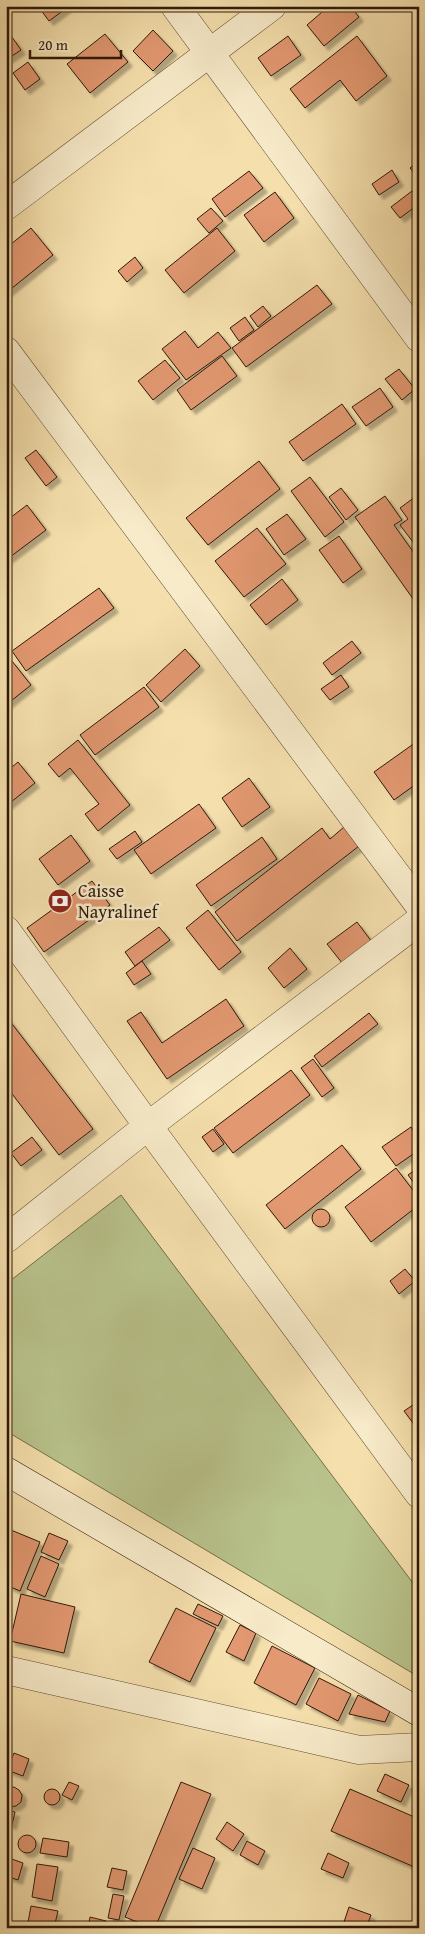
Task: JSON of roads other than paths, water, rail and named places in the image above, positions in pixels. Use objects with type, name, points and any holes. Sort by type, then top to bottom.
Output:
[{"type":"street","points":[[175,6],[419,338]]},
{"type":"street","points":[[6,206],[272,6]]},
{"type":"street","points":[[6,351],[419,905]]},
{"type":"street","points":[[6,1239],[148,1126],[419,921]]},
{"type":"street","points":[[6,930],[419,1494]]},
{"type":"street","points":[[6,1471],[419,1712]]},
{"type":"street","points":[[6,1670],[359,1750],[419,1747]]},
{"type":"place","name":"Caisse Nayralinef","points":[[60,901]]}]
